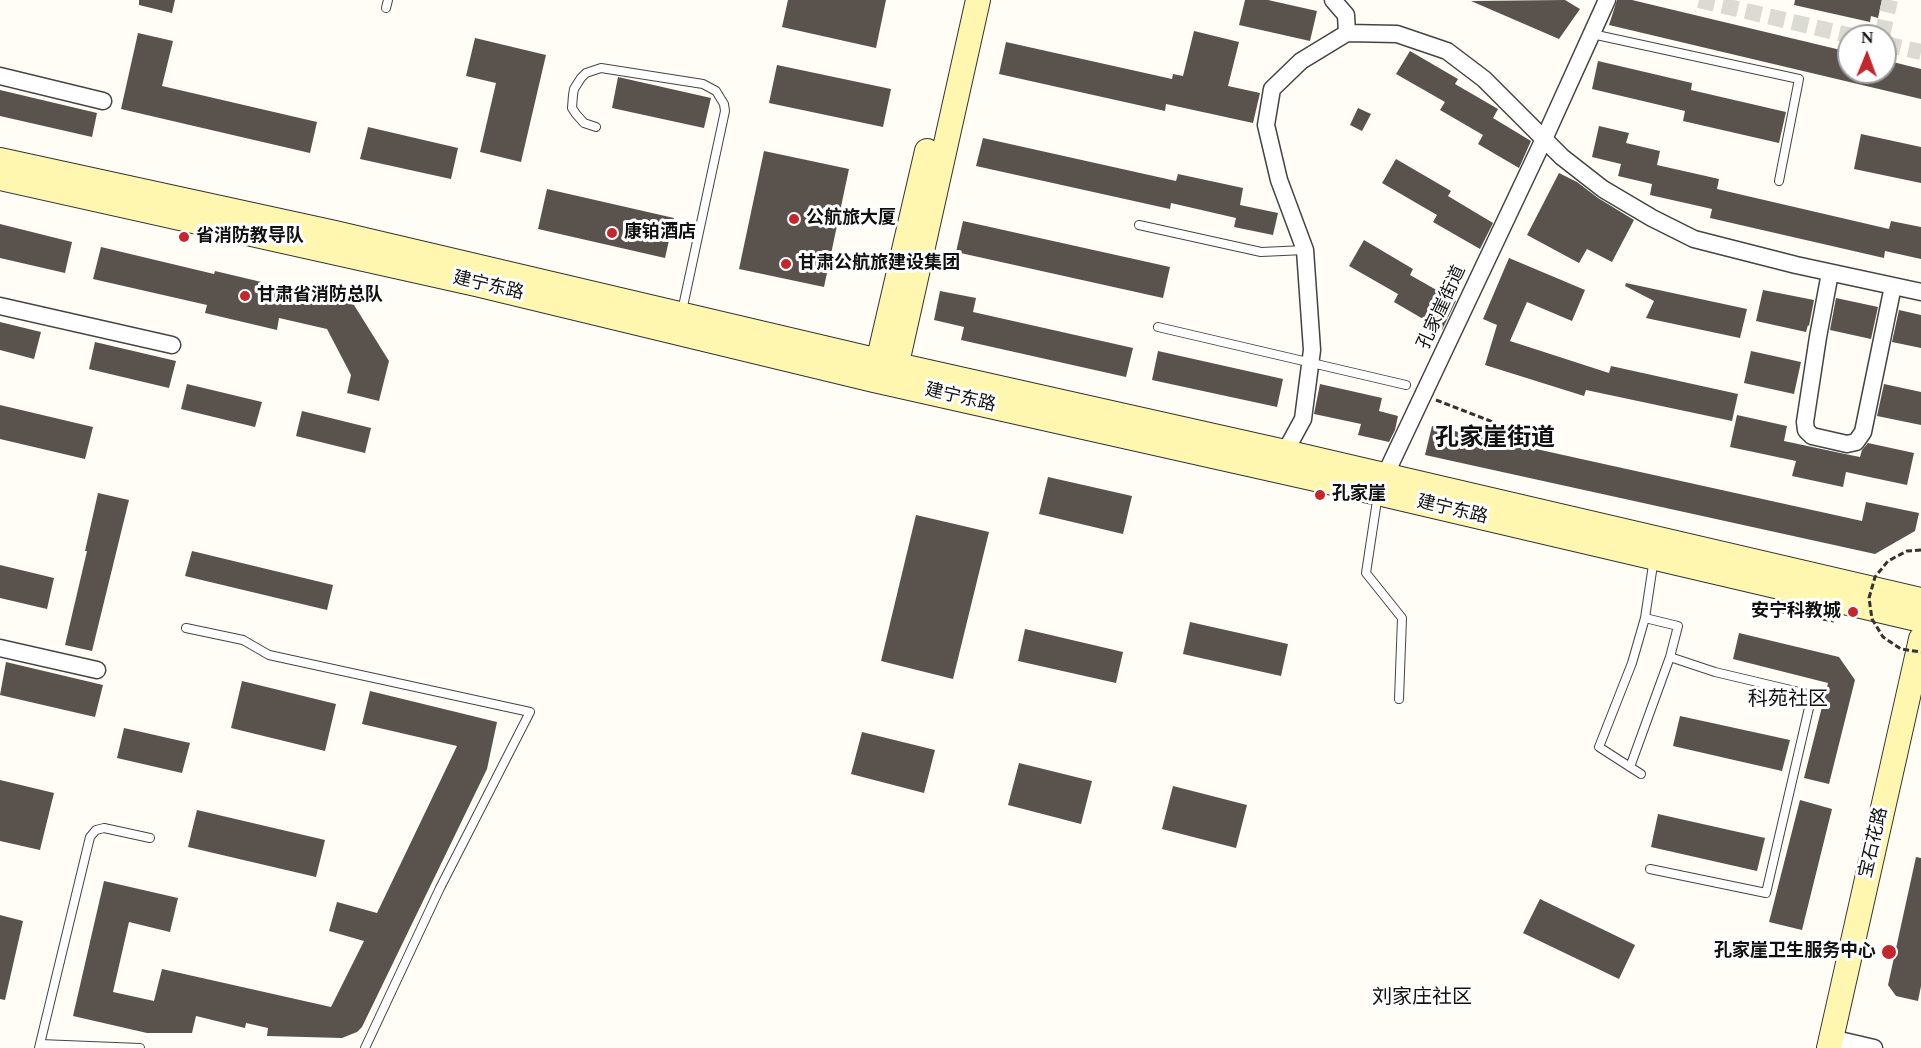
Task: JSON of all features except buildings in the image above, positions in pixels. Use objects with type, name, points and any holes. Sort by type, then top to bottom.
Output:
[{"type":"main road","points":[[886,372],[962,0]]},
{"type":"main road","points":[[886,372],[978,0]]},
{"type":"main road","name":"建宁东路","points":[[0,160],[335,233],[681,315],[886,372],[1285,452],[1381,485],[1654,558],[1921,620]]},
{"type":"main road","name":"建宁东路","points":[[0,178],[886,372],[1381,485],[1921,600]]},
{"type":"main road","name":"宝石花路","points":[[1830,1043],[1921,639]]},
{"type":"street","points":[[1333,0],[1346,15],[1347,33]]},
{"type":"street","name":"孔家崖街道","points":[[1381,485],[1544,139],[1606,0]]},
{"type":"street","points":[[1285,452],[1303,419],[1312,350],[1305,250],[1279,180],[1266,125],[1272,89],[1301,61],[1347,33],[1397,34],[1447,51],[1484,79],[1562,157],[1603,189],[1652,218],[1694,239],[1830,273],[1921,292]]},
{"type":"street","points":[[0,76],[103,101]]},
{"type":"street","points":[[1830,273],[1805,422],[1806,430],[1812,436],[1847,444],[1856,442],[1863,432],[1893,286]]},
{"type":"street","points":[[0,306],[172,345]]},
{"type":"street","points":[[0,648],[97,670]]},
{"type":"street","points":[[1830,1043],[1874,1048]]},
{"type":"lane","points":[[1592,34],[1799,79],[1779,181]]},
{"type":"lane","points":[[596,127],[584,123],[576,114],[572,108],[573,95],[574,89],[586,73],[601,68],[703,84],[716,91],[724,104],[725,111],[681,315]]},
{"type":"lane","points":[[1138,225],[1261,252],[1305,250]]},
{"type":"lane","points":[[1158,327],[1406,385]]},
{"type":"lane","points":[[1381,485],[1366,573],[1402,618],[1399,699]]},
{"type":"lane","points":[[1641,774],[1599,747],[1632,663],[1645,618],[1654,558]]},
{"type":"lane","points":[[1630,767],[1670,657],[1678,626],[1645,618]]},
{"type":"lane","points":[[186,628],[243,640],[269,655],[530,712],[440,888],[365,1048]]},
{"type":"lane","points":[[1650,869],[1766,894],[1812,695],[1715,672],[1670,657]]},
{"type":"lane","points":[[140,1048],[39,1046],[90,837],[96,830],[104,828],[150,838]]},
{"type":"path","points":[[1423,395],[1498,424],[1543,435]]},
{"type":"path","points":[[1921,550],[1907,551],[1888,561],[1875,577],[1869,598],[1869,609],[1877,629],[1892,644],[1901,649],[1921,652]]},
{"type":"path","points":[[1782,612],[1834,621]]},
{"type":"path","points":[[1866,627],[1877,629]]},
{"type":"tunnel","points":[[1699,0],[1837,32]]},
{"type":"tunnel","points":[[1885,24],[1890,0]]},
{"type":"tunnel","points":[[1897,47],[1921,52]]},
{"type":"place","name":"公航旅大厦","points":[[794,219]]},
{"type":"place","name":"康铂酒店","points":[[612,233]]},
{"type":"place","name":"省消防教导队","points":[[184,237]]},
{"type":"place","name":"甘肃公航旅建设集团","points":[[786,264]]},
{"type":"place","name":"甘肃省消防总队","points":[[245,296]]},
{"type":"place","name":"孔家崖","points":[[1320,495]]},
{"type":"place","name":"安宁科教城","points":[[1853,612]]},
{"type":"place","name":"孔家崖卫生服务中心","points":[[1889,952]]},
{"type":"district","name":"孔家崖街道","points":[[1495,440]]},
{"type":"district","name":"科苑社区","points":[[1788,701]]},
{"type":"district","name":"刘家庄社区","points":[[1422,999]]}]
